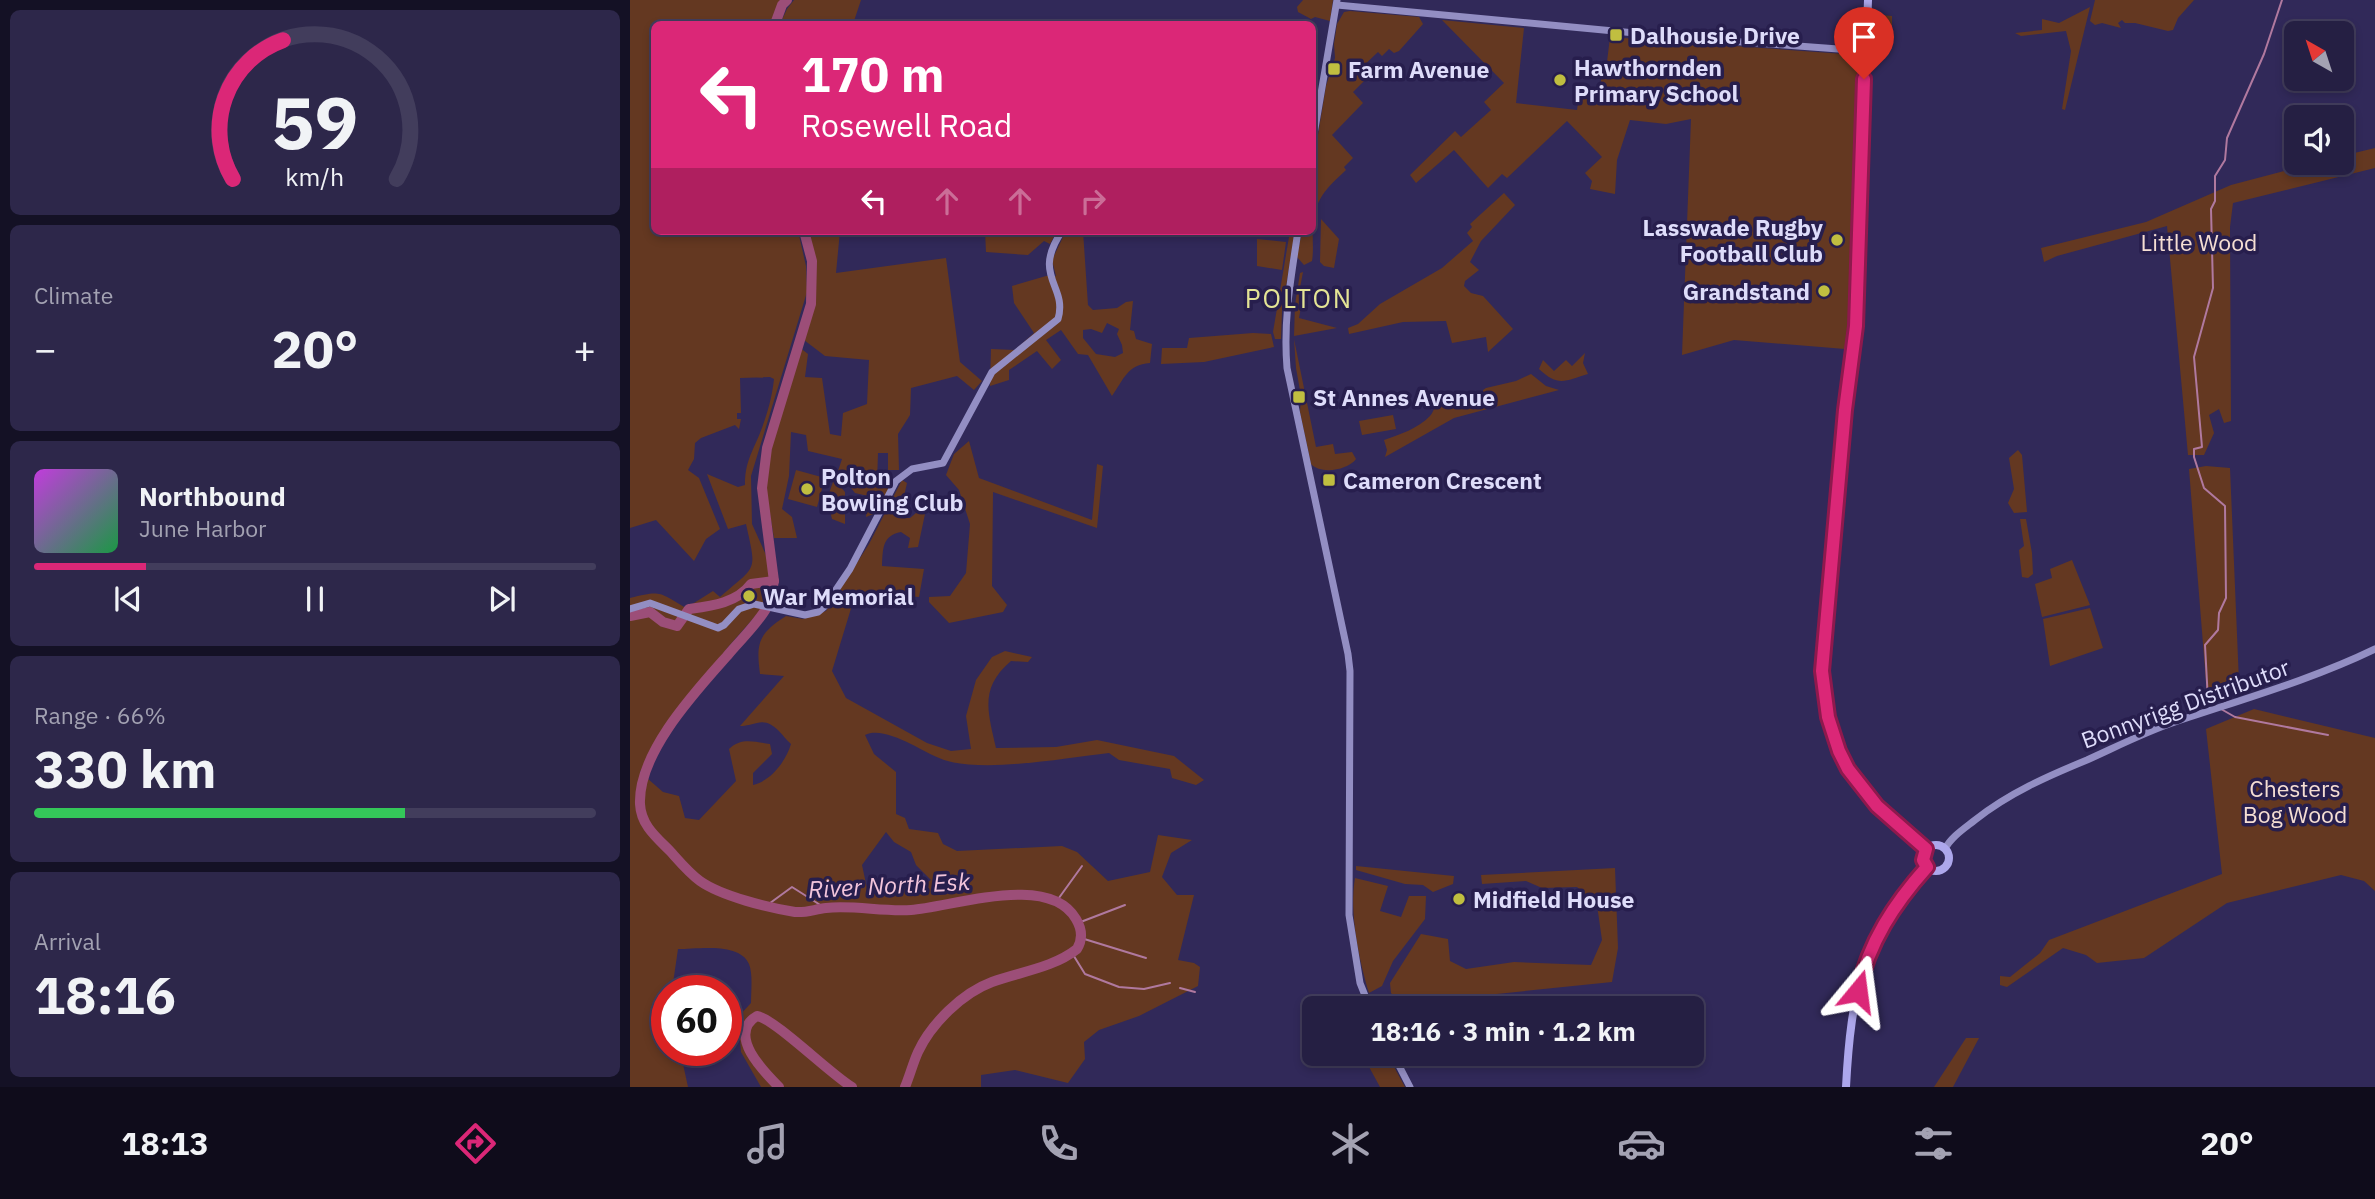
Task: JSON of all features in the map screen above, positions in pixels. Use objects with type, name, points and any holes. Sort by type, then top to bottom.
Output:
[{"type":"main road","points":[[1868,0],[1856,326],[1845,410],[1822,671],[1828,717],[1848,769],[1877,806],[1926,849]]},
{"type":"main road","points":[[1934,845],[1945,849],[1949,857],[1947,866],[1939,871],[1927,867],[1923,860],[1926,849],[1934,845]]},
{"type":"main road","points":[[1846,1087],[1853,1013],[1863,969],[1875,938],[1899,898],[1927,867]]},
{"type":"street","points":[[1316,123],[1337,3],[1688,38],[1865,51]]},
{"type":"street","points":[[630,608],[650,603],[718,628],[739,609],[754,604],[805,615],[818,612],[825,606],[850,569],[896,481],[912,469],[943,463],[992,372],[1058,319],[1059,300],[1050,278],[1049,263],[1060,235]]},
{"type":"street","points":[[1297,235],[1286,308],[1287,368],[1350,671],[1349,915],[1360,983],[1365,996]]},
{"type":"street","name":"Bonnyrigg Distributor","points":[[1945,849],[1964,828],[2019,790],[2172,723],[2293,684],[2375,649]]},
{"type":"street","points":[[1399,1066],[1410,1087]]},
{"type":"green space","points":[[630,0],[780,0],[774,21],[651,21],[651,235],[799,235],[806,266],[807,292],[751,476],[752,524],[766,555],[771,577],[766,599],[758,613],[728,647],[661,736],[640,772],[663,792],[679,796],[685,818],[699,820],[736,781],[729,749],[734,745],[748,741],[770,744],[772,754],[753,773],[753,785],[766,779],[777,769],[791,744],[768,723],[740,726],[784,676],[760,674],[758,654],[761,640],[770,628],[786,616],[803,619],[826,611],[869,544],[902,480],[907,483],[899,518],[910,518],[916,513],[925,514],[918,547],[908,548],[910,538],[901,532],[890,536],[885,544],[882,566],[924,569],[919,597],[856,592],[832,671],[846,698],[927,743],[951,751],[971,749],[966,716],[976,680],[992,657],[1005,651],[1032,657],[1028,662],[1011,661],[994,681],[990,691],[990,723],[996,748],[1056,747],[1097,740],[1174,756],[1204,780],[1196,785],[1172,778],[1170,769],[1119,760],[1109,753],[1003,765],[961,764],[944,760],[894,737],[874,733],[865,735],[874,754],[896,772],[896,814],[905,818],[909,829],[938,833],[943,844],[957,851],[1062,846],[1077,852],[1108,881],[1150,872],[1158,835],[1192,840],[1171,853],[1162,877],[1177,895],[1194,895],[1178,960],[1200,967],[1198,986],[1139,1016],[1099,1030],[1084,1042],[1085,1059],[1068,1083],[1015,1070],[981,1075],[981,1087],[761,1087],[742,1054],[742,1013],[751,1003],[749,964],[737,952],[728,950],[678,949],[674,975],[651,975],[651,1066],[683,1066],[688,1087],[630,1087],[630,598],[660,594],[686,608],[713,591],[720,597],[751,567],[752,552],[746,524],[728,529],[707,474],[738,487],[745,485],[748,464],[772,393],[774,379],[770,377],[740,378],[741,413],[737,413],[737,419],[741,419],[739,429],[735,425],[695,443],[694,459],[688,470],[699,478],[720,529],[706,539],[694,561],[656,520],[630,528]],"holes":[[[886,832],[894,842],[911,852],[916,865],[931,880],[913,891],[895,887],[868,893],[862,865]]]},
{"type":"green space","points":[[794,0],[861,0],[854,21],[781,21]]},
{"type":"green space","points":[[1303,0],[1333,0],[1330,21],[1315,17],[1311,19],[1298,12],[1297,7]]},
{"type":"green space","points":[[2095,0],[2194,0],[2178,18],[2173,30],[2168,31],[2125,23],[2122,20],[2118,23],[2121,28],[2102,23],[2095,25],[2090,21]]},
{"type":"green space","points":[[2090,7],[2065,110],[2062,109],[2071,51],[2066,31],[2021,36],[2015,33],[2042,30],[2042,19],[2059,23]]},
{"type":"green space","points":[[1344,12],[1419,17],[1423,24],[1399,51],[1394,53],[1389,49],[1382,56],[1378,52],[1359,70],[1364,81],[1353,92],[1363,103],[1332,135],[1353,158],[1344,167],[1346,170],[1327,189],[1316,209],[1316,147],[1326,86],[1335,58],[1337,24]]},
{"type":"green space","points":[[1881,15],[1892,16],[1892,46],[1878,48],[1878,40],[1872,39],[1873,21]]},
{"type":"green space","points":[[1442,20],[1524,28],[1516,103],[1577,110],[1579,96],[1599,98],[1603,62],[1607,62],[1610,37],[1858,55],[1854,222],[1850,273],[1853,271],[1845,349],[1734,340],[1682,355],[1691,119],[1666,124],[1630,120],[1617,160],[1615,194],[1590,189],[1592,181],[1585,173],[1602,157],[1567,121],[1507,178],[1502,174],[1488,188],[1454,150],[1416,183],[1410,175],[1455,131],[1461,137],[1491,110],[1484,102],[1504,83]]},
{"type":"green space","name":"Little Wood","points":[[2375,148],[2375,168],[2354,173],[2354,153]]},
{"type":"green space","name":"Little Wood","points":[[2284,171],[2284,175],[2347,175],[2233,203],[2230,227],[2231,421],[2224,423],[2219,409],[2209,415],[2214,433],[2204,455],[2188,455],[2167,226],[2057,256],[2044,262],[2041,248],[2146,222],[2231,185]]},
{"type":"green space","points":[[1504,193],[1515,205],[1481,241],[1470,262],[1479,270],[1465,281],[1464,286],[1471,293],[1483,296],[1513,329],[1488,352],[1486,337],[1452,343],[1446,321],[1403,322],[1349,334],[1348,328],[1358,324],[1380,304],[1442,268],[1473,241],[1467,233],[1472,227],[1470,224]]},
{"type":"green space","points":[[1321,219],[1339,239],[1334,268],[1324,266],[1320,262]]},
{"type":"green space","points":[[810,235],[840,235],[836,273],[946,258],[960,362],[982,381],[974,390],[957,376],[911,388],[910,415],[898,434],[899,470],[888,470],[888,453],[878,453],[877,483],[894,481],[876,513],[866,517],[868,496],[855,493],[838,471],[842,459],[808,451],[806,435],[791,432],[789,476],[782,509],[792,517],[797,538],[774,538],[765,485],[776,424],[799,347],[808,354],[805,377],[822,378],[830,434],[841,436],[843,413],[867,404],[869,360],[825,356],[804,340],[816,286]]},
{"type":"green space","points":[[985,235],[1055,235],[1050,244],[1044,241],[1028,255],[986,252]]},
{"type":"green space","points":[[1064,235],[1083,235],[1088,305],[1093,310],[1117,308],[1133,301],[1130,330],[1134,331],[1136,339],[1152,344],[1150,363],[1131,370],[1112,396],[1088,355],[1078,354],[1061,330],[1046,340],[1061,360],[1052,369],[1037,351],[1009,370],[1009,380],[990,386],[991,349],[1015,350],[1034,333],[1014,303],[1012,286],[1046,276],[1056,276],[1052,260]],"holes":[[[1107,323],[1119,329],[1117,334],[1123,353],[1115,357],[1096,354],[1083,338],[1083,330],[1091,329],[1102,333]]]},
{"type":"green space","points":[[1289,235],[1294,235],[1282,311],[1281,339],[1275,339],[1273,332]]},
{"type":"green space","points":[[1301,235],[1313,235],[1312,261],[1304,265],[1297,257]]},
{"type":"green space","points":[[1257,239],[1286,242],[1282,270],[1257,266]]},
{"type":"green space","points":[[1303,272],[1299,293],[1303,296],[1299,318],[1337,328],[1294,336],[1295,305],[1300,273]]},
{"type":"green space","points":[[1271,334],[1274,347],[1204,362],[1161,364],[1162,348],[1187,348],[1189,338]]},
{"type":"green space","points":[[1294,339],[1316,447],[1333,444],[1335,454],[1352,452],[1356,459],[1347,466],[1328,470],[1311,464],[1300,412],[1301,396]]},
{"type":"green space","points":[[1585,353],[1583,363],[1588,374],[1562,381],[1551,378],[1539,369],[1543,360],[1554,371],[1566,360],[1572,366]]},
{"type":"green space","points":[[1531,374],[1546,386],[1559,390],[1454,418],[1385,457],[1387,450],[1384,440],[1420,424],[1432,413],[1442,397],[1444,404],[1484,396],[1483,390],[1486,388],[1516,381]]},
{"type":"green space","points":[[1393,415],[1396,429],[1362,435],[1359,421]]},
{"type":"green space","points":[[969,441],[979,478],[1092,520],[1097,464],[1103,466],[1097,528],[993,492],[992,586],[1007,605],[1003,612],[949,623],[929,602],[929,597],[950,596],[966,573],[970,524],[959,490],[946,475],[954,454]]},
{"type":"green space","points":[[2018,450],[2022,455],[2027,512],[2014,513],[2008,503],[2014,489],[2009,458]]},
{"type":"green space","points":[[2206,466],[2230,468],[2239,682],[2207,694],[2189,469]]},
{"type":"green space","name":"Polton Bowling Club","points":[[796,470],[825,478],[817,507],[788,499]]},
{"type":"green space","points":[[834,479],[845,492],[845,524],[832,519],[827,499]]},
{"type":"green space","points":[[2020,519],[2026,519],[2032,553],[2033,574],[2028,578],[2022,577],[2019,550],[2024,546]]},
{"type":"green space","points":[[2072,560],[2090,605],[2042,617],[2035,584],[2052,578],[2050,569]]},
{"type":"green space","points":[[2090,608],[2103,648],[2050,666],[2043,619]]},
{"type":"green space","name":"Chesters Bog Wood","points":[[2254,709],[2375,738],[2375,891],[2364,881],[2341,875],[2227,903],[2144,958],[2097,963],[2086,955],[2063,948],[2007,987],[2000,985],[2000,976],[2010,977],[2040,953],[2049,940],[2222,874],[2206,729]]},
{"type":"green space","points":[[1356,866],[1454,876],[1453,884],[1433,892],[1423,885],[1405,884],[1356,870]]},
{"type":"green space","points":[[1615,868],[1618,948],[1612,982],[1476,996],[1393,996],[1390,983],[1421,934],[1448,939],[1450,961],[1466,969],[1514,962],[1591,965],[1602,940],[1597,905],[1577,887],[1542,888],[1526,881],[1482,884],[1481,875]]},
{"type":"green space","points":[[1355,878],[1388,886],[1380,911],[1401,917],[1409,896],[1426,896],[1425,919],[1393,961],[1382,986],[1369,993],[1356,936],[1353,906]]},
{"type":"green space","points":[[1966,1038],[1979,1038],[1953,1087],[1934,1087]]},
{"type":"green space","points":[[1369,1066],[1394,1066],[1405,1087],[1380,1087]]},
{"type":"waterway","name":"River North Esk","points":[[776,21],[782,5],[787,0]]},
{"type":"waterway","points":[[2217,706],[2208,701],[2205,645],[2218,630],[2219,613],[2226,598],[2225,506],[2204,488],[2194,457],[2194,449],[2202,447],[2194,357],[2213,288],[2211,209],[2215,201],[2215,176],[2225,160],[2227,138],[2264,54],[2282,0]]},
{"type":"waterway","name":"River North Esk","points":[[805,235],[812,261],[811,304],[767,448],[762,488],[774,581],[770,598],[758,620],[685,705],[658,744],[648,764],[640,804],[643,818],[650,830],[696,878],[720,892],[759,904],[795,912],[837,907],[911,910],[975,899],[1023,895],[1045,897],[1063,905],[1080,926],[1077,949],[1047,965],[992,982],[959,1002],[939,1020],[924,1041],[905,1087]]},
{"type":"waterway","points":[[630,616],[650,612],[663,622],[677,626],[689,609],[731,599],[751,584],[774,581]]},
{"type":"waterway","points":[[2221,709],[2235,717],[2328,735]]},
{"type":"waterway","points":[[1056,902],[1082,866]]},
{"type":"waterway","points":[[766,906],[792,887],[825,908]]},
{"type":"waterway","points":[[1078,923],[1125,905]]},
{"type":"waterway","points":[[1081,938],[1146,958]]},
{"type":"waterway","points":[[1072,953],[1085,974],[1119,987],[1144,989],[1170,983]]},
{"type":"waterway","points":[[1180,988],[1195,992]]},
{"type":"waterway","name":"River North Esk","points":[[779,1087],[757,1063],[746,1042],[748,1024],[757,1016],[776,1026],[852,1087]]},
{"type":"place","name":"Dalhousie Drive","points":[[1616,35]]},
{"type":"place","name":"Farm Avenue","points":[[1334,69]]},
{"type":"place","name":"Hawthornden Primary School","points":[[1560,80]]},
{"type":"place","name":"Lasswade Rugby Football Club","points":[[1837,240]]},
{"type":"place","name":"Grandstand","points":[[1824,291]]},
{"type":"place","name":"St Annes Avenue","points":[[1299,397]]},
{"type":"place","name":"Cameron Crescent","points":[[1329,480]]},
{"type":"place","name":"Polton Bowling Club","points":[[807,489]]},
{"type":"place","name":"War Memorial","points":[[749,596]]},
{"type":"place","name":"Midfield House","points":[[1459,899]]},
{"type":"district","name":"POLTON","points":[[1299,298]]},
{"type":"route","points":[[1858,991],[1875,938],[1899,898],[1927,867],[1923,860],[1926,849],[1877,806],[1848,769],[1839,751],[1824,698],[1823,632],[1856,326],[1864,79]]}]
